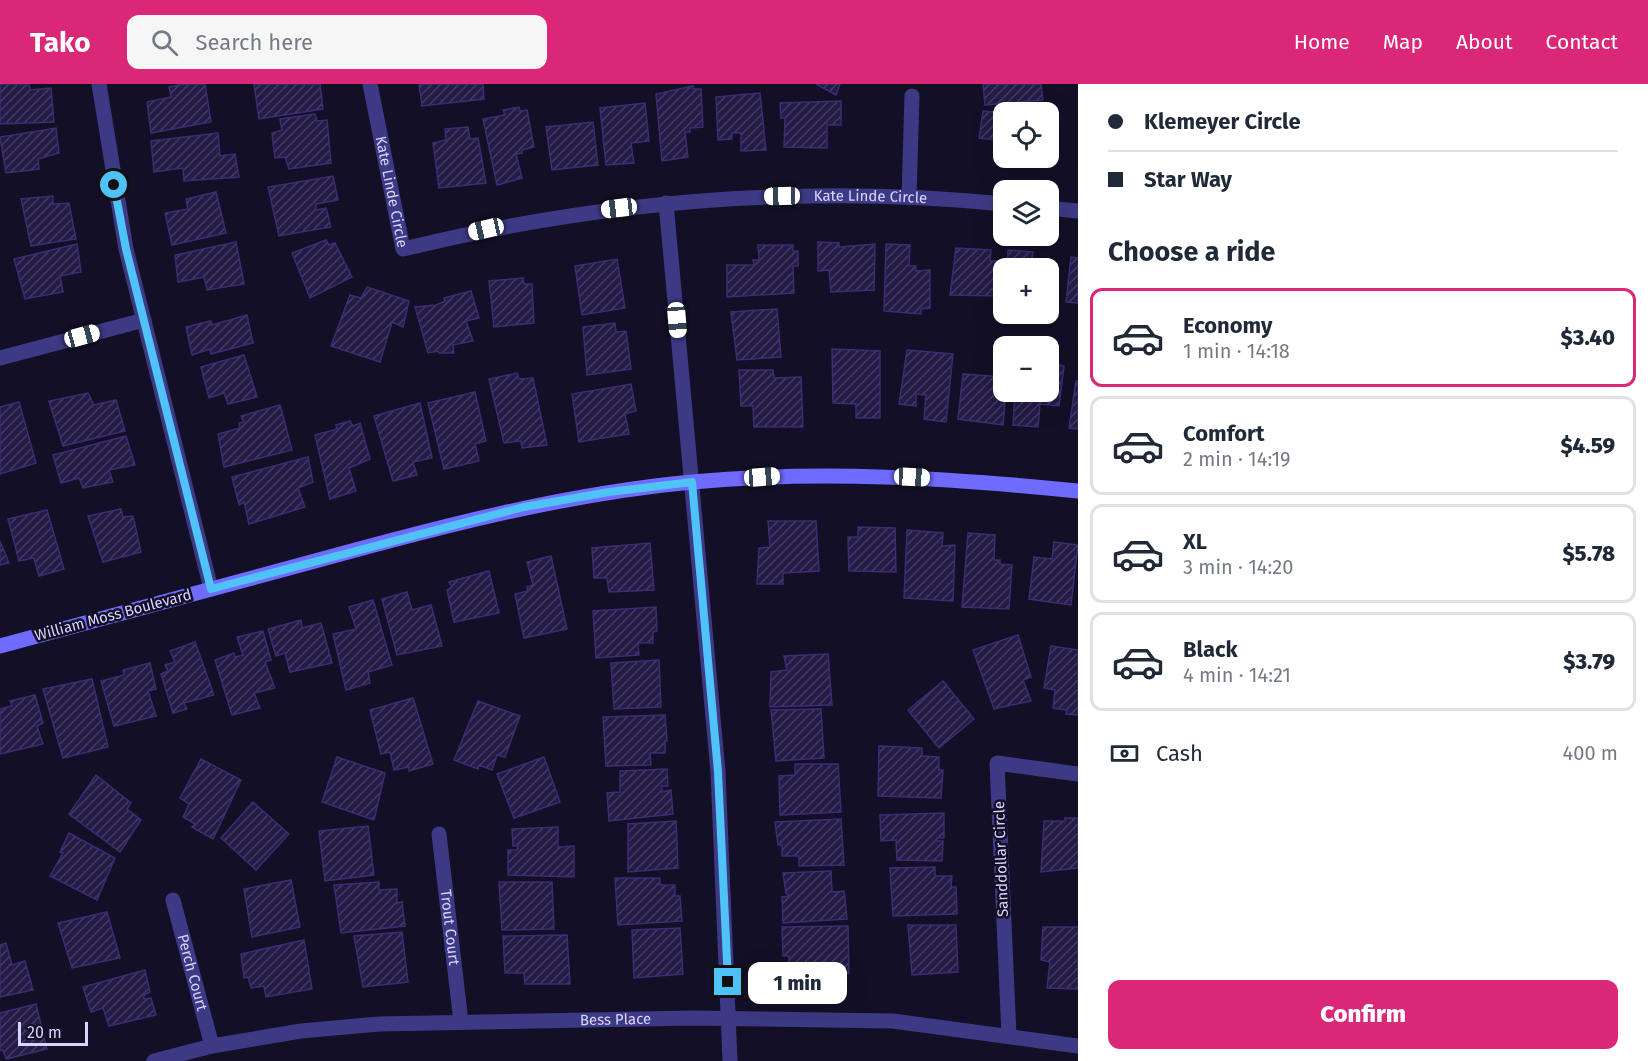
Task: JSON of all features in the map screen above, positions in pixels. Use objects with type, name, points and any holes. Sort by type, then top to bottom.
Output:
[{"type":"street","points":[[99,84],[126,249],[211,589]]},
{"type":"street","name":"Kate Linde Circle","points":[[370,84],[403,249],[486,229],[573,214],[666,203],[764,196],[909,196],[993,203]]},
{"type":"street","points":[[909,196],[912,96]]},
{"type":"street","points":[[666,203],[718,772],[730,1061]]},
{"type":"street","points":[[1059,209],[1078,211]]},
{"type":"street","points":[[0,358],[144,320]]},
{"type":"street","name":"William Moss Boulevard","points":[[0,646],[524,507],[609,492],[692,482],[785,476],[868,475],[956,479],[1078,491]]},
{"type":"street","name":"Sanddollar Circle","points":[[1009,1036],[997,763],[1078,774]]},
{"type":"street","name":"Trout Court","points":[[439,834],[461,1022]]},
{"type":"street","name":"Perch Court","points":[[173,900],[212,1046]]},
{"type":"street","name":"Bess Place","points":[[154,1061],[212,1046],[301,1031],[379,1024],[729,1017],[893,1021],[1078,1046]]},
{"type":"building","points":[[0,84],[29,84],[30,90],[51,88],[54,122],[0,124]]},
{"type":"building","points":[[183,84],[205,84],[211,122],[151,133],[147,102],[171,97],[169,87]]},
{"type":"building","points":[[254,84],[320,84],[323,109],[259,119]]},
{"type":"building","points":[[419,84],[483,84],[484,99],[422,106]]},
{"type":"building","points":[[816,84],[840,84],[836,95]]},
{"type":"building","points":[[983,84],[1041,84],[1043,100],[993,102],[993,104],[985,105]]},
{"type":"building","points":[[693,86],[693,89],[701,89],[703,127],[690,128],[690,132],[685,132],[688,157],[662,161],[656,94]]},
{"type":"building","points":[[760,93],[766,150],[741,151],[741,133],[732,133],[732,139],[718,140],[716,97]]},
{"type":"building","points":[[841,101],[841,125],[827,125],[827,148],[784,147],[785,118],[781,118],[780,103]]},
{"type":"building","points":[[645,103],[649,141],[631,143],[634,163],[606,165],[600,108]]},
{"type":"building","points":[[519,107],[520,111],[527,110],[534,147],[516,154],[522,178],[497,185],[483,119],[505,115],[503,110]]},
{"type":"building","points":[[983,111],[993,112],[993,140],[979,138]]},
{"type":"building","points":[[315,114],[317,121],[327,120],[331,163],[289,169],[285,157],[275,158],[272,133],[282,130],[280,119]]},
{"type":"building","points":[[593,122],[598,165],[552,170],[546,127]]},
{"type":"building","points":[[468,127],[470,139],[478,138],[486,183],[439,188],[433,143],[446,140],[445,129]]},
{"type":"building","points":[[56,128],[59,153],[38,159],[39,169],[6,173],[0,137]]},
{"type":"building","points":[[218,133],[220,156],[235,154],[239,177],[184,181],[183,168],[154,172],[151,141]]},
{"type":"building","points":[[333,176],[338,200],[316,204],[316,210],[326,208],[331,227],[279,236],[268,187]]},
{"type":"building","points":[[216,192],[226,233],[172,245],[165,213],[188,209],[186,199]]},
{"type":"building","points":[[53,196],[53,204],[69,203],[76,239],[31,246],[21,199]]},
{"type":"building","points":[[326,240],[329,245],[335,243],[352,277],[310,298],[292,253]]},
{"type":"building","points":[[236,242],[244,284],[207,290],[204,277],[178,282],[175,255]]},
{"type":"building","points":[[818,242],[839,243],[839,247],[875,244],[874,290],[831,292],[829,270],[818,271]]},
{"type":"building","points":[[77,244],[81,272],[60,276],[63,292],[25,299],[14,259]]},
{"type":"building","points":[[886,244],[910,245],[909,266],[916,266],[916,271],[930,270],[930,308],[921,309],[921,314],[884,311]]},
{"type":"building","points":[[758,245],[793,245],[793,251],[798,251],[798,266],[793,266],[794,293],[727,297],[727,265],[754,265],[753,260],[759,260]]},
{"type":"building","points":[[956,248],[991,250],[993,296],[950,295]]},
{"type":"building","points":[[1008,250],[1033,252],[1032,258],[1008,258]]},
{"type":"building","points":[[1071,257],[1078,258],[1078,303],[1066,302]]},
{"type":"building","points":[[617,259],[625,308],[582,315],[575,266]]},
{"type":"building","points":[[523,278],[524,284],[532,284],[534,323],[494,327],[489,281]]},
{"type":"building","points":[[367,287],[409,301],[403,327],[392,322],[380,362],[331,346],[350,295],[361,298]]},
{"type":"building","points":[[471,291],[479,318],[466,321],[473,341],[453,345],[454,353],[439,353],[438,351],[428,353],[415,307],[436,305],[445,301],[444,298]]},
{"type":"building","points":[[777,309],[781,357],[737,360],[731,312]]},
{"type":"building","points":[[247,315],[253,343],[211,354],[210,349],[192,355],[186,327],[211,321],[212,325]]},
{"type":"building","points":[[615,323],[616,332],[626,331],[631,369],[587,375],[583,327]]},
{"type":"building","points":[[832,349],[880,351],[880,418],[856,418],[856,404],[833,403]]},
{"type":"building","points":[[907,350],[953,354],[946,422],[924,419],[926,395],[916,394],[916,406],[899,404]]},
{"type":"building","points":[[244,355],[257,397],[228,404],[224,393],[209,398],[201,367]]},
{"type":"building","points":[[1059,365],[1064,366],[1059,406],[1040,404],[1038,427],[1013,425],[1014,402],[1059,402]]},
{"type":"building","points":[[739,370],[773,370],[774,378],[801,377],[803,427],[754,427],[753,406],[741,406]]},
{"type":"building","points":[[517,373],[519,379],[533,378],[547,445],[522,448],[521,441],[504,443],[489,379]]},
{"type":"building","points":[[963,374],[993,376],[993,402],[1005,402],[1003,425],[958,419]]},
{"type":"building","points":[[1076,381],[1078,381],[1078,429],[1069,428]]},
{"type":"building","points":[[631,384],[636,411],[625,414],[629,434],[579,442],[572,394]]},
{"type":"building","points":[[475,392],[486,441],[475,444],[479,461],[444,469],[428,403]]},
{"type":"building","points":[[88,393],[94,405],[116,400],[125,431],[63,446],[49,401]]},
{"type":"building","points":[[19,402],[36,463],[0,474],[0,407]]},
{"type":"building","points":[[420,403],[432,458],[413,462],[417,475],[393,481],[374,416]]},
{"type":"building","points":[[280,405],[292,450],[224,467],[218,434],[240,428],[239,423],[244,422],[241,416]]},
{"type":"building","points":[[350,421],[353,426],[360,423],[370,459],[349,468],[356,491],[330,499],[315,435],[337,429],[336,425]]},
{"type":"building","points":[[126,436],[135,465],[109,470],[113,482],[83,488],[79,478],[61,483],[53,455]]},
{"type":"building","points":[[308,457],[313,482],[298,488],[305,507],[249,524],[244,502],[239,505],[232,477]]},
{"type":"building","points":[[121,509],[123,517],[133,516],[141,552],[103,562],[88,516]]},
{"type":"building","points":[[47,510],[64,569],[39,576],[34,558],[19,561],[8,519]]},
{"type":"building","points":[[768,521],[816,521],[819,571],[783,573],[783,584],[757,584],[759,548],[770,547]]},
{"type":"building","points":[[858,527],[895,528],[896,572],[849,571],[848,537],[858,537]]},
{"type":"building","points":[[907,530],[943,533],[942,546],[955,545],[953,601],[904,598]]},
{"type":"building","points":[[968,533],[995,535],[994,560],[1000,560],[1000,564],[1012,565],[1009,609],[962,607]]},
{"type":"building","points":[[0,541],[9,563],[0,565]]},
{"type":"building","points":[[1054,542],[1078,545],[1071,605],[1029,599],[1034,557],[1052,559]]},
{"type":"building","points":[[650,543],[654,590],[609,592],[607,578],[594,578],[592,548]]},
{"type":"building","points":[[551,556],[567,629],[524,638],[515,594],[528,591],[527,587],[533,585],[527,562]]},
{"type":"building","points":[[489,571],[499,613],[454,622],[447,590],[452,587],[449,582]]},
{"type":"building","points":[[407,592],[412,610],[431,605],[442,646],[397,655],[382,599]]},
{"type":"building","points":[[373,600],[392,665],[368,672],[370,683],[346,690],[333,634],[356,629],[349,607]]},
{"type":"building","points":[[656,607],[657,631],[653,632],[653,643],[638,643],[639,655],[596,658],[593,611]]},
{"type":"building","points":[[301,620],[302,628],[321,623],[332,663],[290,672],[285,653],[276,656],[268,629]]},
{"type":"building","points":[[263,631],[271,660],[265,662],[275,688],[254,693],[260,708],[232,715],[215,660],[234,653],[235,657],[243,655],[237,637]]},
{"type":"building","points":[[1018,635],[1031,677],[1023,680],[1031,701],[994,709],[973,650]]},
{"type":"building","points":[[195,642],[214,695],[184,703],[187,709],[173,713],[161,674],[168,671],[165,665],[175,662],[170,651]]},
{"type":"building","points":[[1051,646],[1078,650],[1078,715],[1066,714],[1067,710],[1053,708],[1055,690],[1044,688]]},
{"type":"building","points":[[828,654],[832,705],[770,707],[771,672],[787,670],[784,656]]},
{"type":"building","points":[[659,660],[661,707],[614,709],[611,663]]},
{"type":"building","points":[[150,663],[156,689],[148,691],[156,716],[114,726],[101,681],[124,675],[123,670]]},
{"type":"building","points":[[92,679],[108,747],[63,758],[43,689]]},
{"type":"building","points":[[943,681],[974,719],[939,748],[908,710]]},
{"type":"building","points":[[35,695],[43,723],[37,726],[43,744],[0,754],[0,709],[12,706],[10,701]]},
{"type":"building","points":[[413,698],[433,764],[409,771],[409,767],[394,770],[390,752],[381,754],[370,710]]},
{"type":"building","points":[[478,701],[520,716],[505,757],[497,755],[492,770],[479,765],[478,769],[454,760]]},
{"type":"building","points":[[821,709],[824,758],[776,761],[771,710]]},
{"type":"building","points":[[665,715],[667,741],[665,741],[665,753],[650,753],[651,765],[606,766],[603,717]]},
{"type":"building","points":[[879,746],[922,748],[922,756],[939,757],[939,770],[943,770],[941,798],[878,796]]},
{"type":"building","points":[[337,757],[385,773],[374,820],[322,802]]},
{"type":"building","points":[[544,757],[560,802],[514,818],[497,774]]},
{"type":"building","points":[[201,759],[241,780],[213,839],[192,827],[195,824],[183,817],[189,804],[180,798]]},
{"type":"building","points":[[795,764],[838,764],[841,812],[780,815],[779,776],[795,775]]},
{"type":"building","points":[[667,769],[668,786],[662,786],[662,792],[671,790],[673,814],[609,821],[607,793],[620,792],[620,771]]},
{"type":"building","points":[[96,775],[131,803],[127,809],[141,820],[120,852],[69,814]]},
{"type":"building","points":[[253,802],[289,834],[256,870],[221,838]]},
{"type":"building","points":[[944,813],[944,838],[937,838],[937,841],[943,841],[942,861],[897,860],[896,840],[881,841],[880,815]]},
{"type":"building","points":[[1065,818],[1078,818],[1078,868],[1041,872],[1044,821],[1065,821]]},
{"type":"building","points":[[841,819],[844,865],[799,866],[799,856],[782,856],[782,845],[778,845],[775,822]]},
{"type":"building","points":[[676,821],[678,868],[628,872],[628,824]]},
{"type":"building","points":[[368,826],[374,875],[325,881],[319,831]]},
{"type":"building","points":[[558,827],[558,847],[574,846],[574,877],[508,875],[508,850],[517,850],[518,846],[513,846],[512,829]]},
{"type":"building","points":[[69,833],[115,858],[97,900],[50,876],[63,853],[60,852]]},
{"type":"building","points":[[935,867],[935,876],[952,876],[951,887],[956,887],[957,914],[893,916],[890,868]]},
{"type":"building","points":[[831,871],[832,892],[844,891],[847,919],[783,923],[782,897],[790,896],[786,893],[783,873]]},
{"type":"building","points":[[615,878],[660,878],[660,885],[675,885],[675,896],[680,896],[682,921],[618,925]]},
{"type":"building","points":[[291,880],[300,927],[252,937],[244,889]]},
{"type":"building","points":[[379,882],[379,890],[397,889],[397,903],[402,902],[405,926],[341,933],[334,885]]},
{"type":"building","points":[[499,882],[552,882],[554,929],[502,930]]},
{"type":"building","points":[[107,912],[120,958],[72,968],[58,923]]},
{"type":"building","points":[[908,925],[956,925],[958,972],[912,975]]},
{"type":"building","points":[[848,926],[849,973],[805,974],[805,965],[789,965],[789,956],[783,956],[782,927]]},
{"type":"building","points":[[1043,927],[1078,927],[1078,989],[1047,988],[1050,962],[1041,960]]},
{"type":"building","points":[[680,928],[683,974],[634,978],[632,930]]},
{"type":"building","points":[[402,932],[408,982],[363,987],[354,936]]},
{"type":"building","points":[[567,935],[570,984],[525,984],[524,973],[505,973],[503,936]]},
{"type":"building","points":[[304,940],[312,989],[266,997],[264,986],[251,988],[248,977],[244,978],[241,954]]},
{"type":"building","points":[[6,943],[12,965],[25,961],[33,990],[0,997],[0,945]]},
{"type":"building","points":[[145,970],[150,992],[144,995],[144,999],[151,998],[156,1015],[109,1026],[103,1008],[91,1012],[83,987]]},
{"type":"building","points":[[36,1004],[47,1049],[6,1059],[3,1050],[0,1051],[0,1013]]},
{"type":"route","points":[[114,185],[126,249],[211,589],[443,526],[524,507],[609,492],[692,482],[718,772],[728,982]]}]
